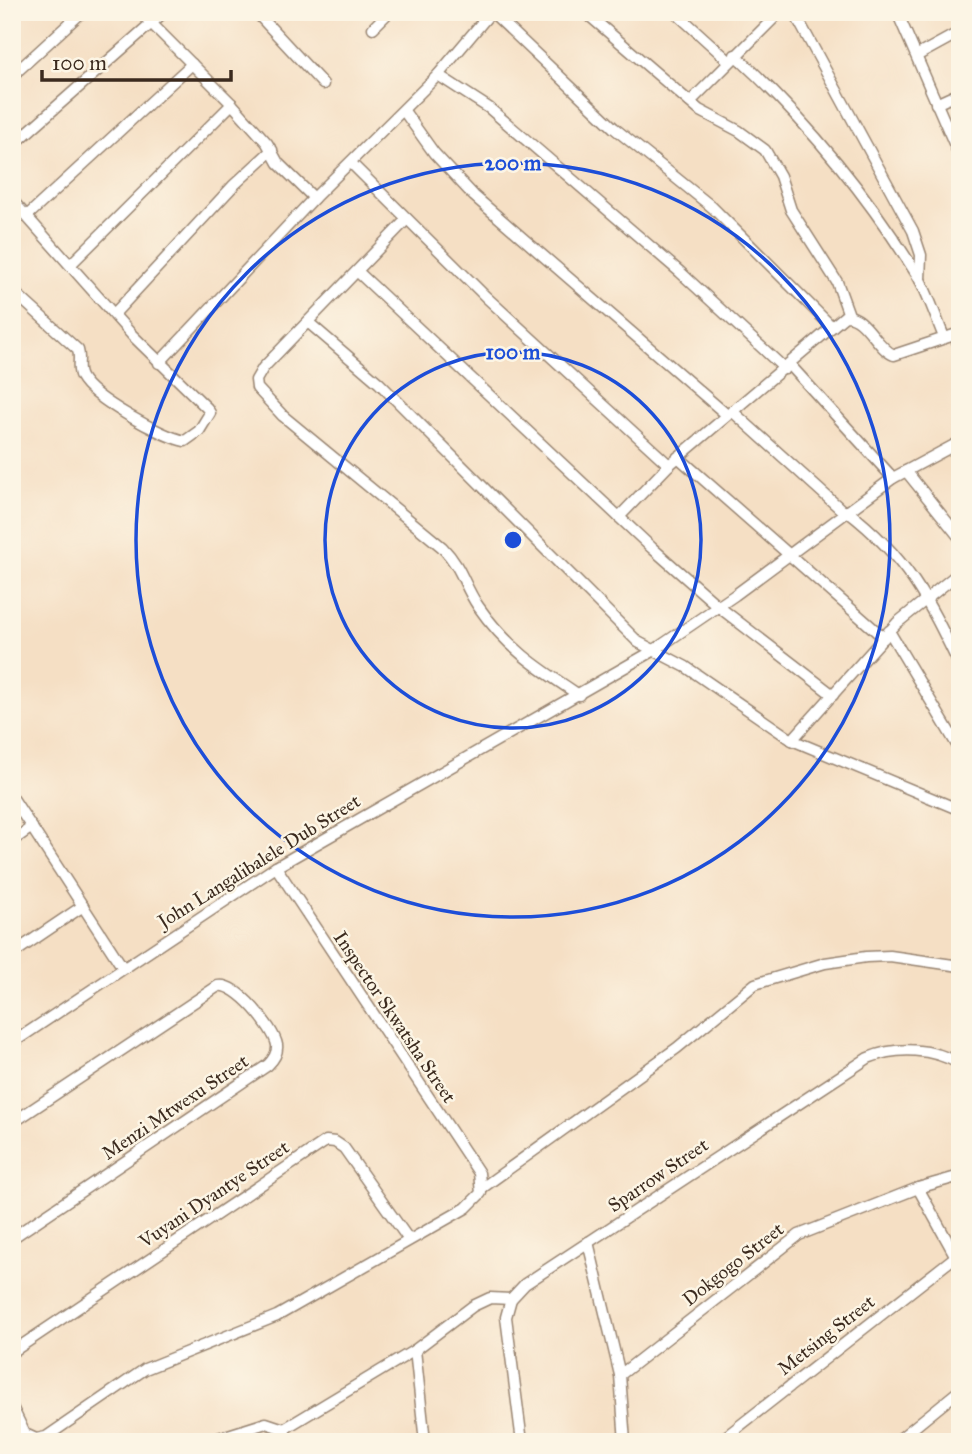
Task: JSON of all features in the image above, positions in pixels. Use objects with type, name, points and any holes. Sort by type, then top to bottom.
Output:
[{"type":"street","points":[[12,76],[82,12]]},
{"type":"street","points":[[140,12],[232,104],[272,150],[278,163],[314,198]]},
{"type":"street","points":[[12,146],[164,12]]},
{"type":"street","points":[[256,12],[323,84]]},
{"type":"street","points":[[373,28],[389,12]]},
{"type":"street","points":[[159,363],[314,198],[404,111],[491,12],[614,128],[712,207],[831,326]]},
{"type":"street","points":[[585,12],[690,102],[756,143],[773,160],[791,210],[836,282],[849,315],[859,320],[885,350],[894,355],[953,335]]},
{"type":"street","points":[[674,12],[794,110],[829,152],[919,280],[960,349]]},
{"type":"street","points":[[690,102],[780,12]]},
{"type":"street","points":[[794,12],[912,231],[921,255],[919,280]]},
{"type":"street","points":[[897,12],[958,150]]},
{"type":"street","points":[[918,55],[960,32]]},
{"type":"street","points":[[27,216],[192,64]]},
{"type":"street","points":[[438,75],[489,108],[680,272],[787,367],[893,478]]},
{"type":"street","points":[[936,104],[960,93]]},
{"type":"street","points":[[71,264],[232,104]]},
{"type":"street","points":[[404,111],[434,153],[474,196],[890,548],[927,597],[960,666]]},
{"type":"street","points":[[114,314],[215,205],[272,150]]},
{"type":"street","points":[[351,163],[669,465]]},
{"type":"street","points":[[12,200],[159,363],[210,413],[199,431],[186,441],[135,421],[87,384],[79,374],[78,350],[12,290]]},
{"type":"street","points":[[407,219],[258,375],[255,384],[260,394],[421,526],[455,561],[477,604],[509,645],[579,695]]},
{"type":"street","points":[[358,272],[719,607],[833,695]]},
{"type":"street","points":[[619,517],[678,457],[787,367],[831,326],[849,315]]},
{"type":"street","points":[[309,323],[379,383],[627,634],[653,651],[687,667],[792,740],[960,810]]},
{"type":"street","name":"John Langalibalele Dub Street","points":[[12,1043],[276,867],[653,651],[719,607],[789,552],[893,478],[960,442]]},
{"type":"street","points":[[678,457],[887,634],[960,750]]},
{"type":"street","points":[[906,471],[960,538]]},
{"type":"street","points":[[792,740],[887,634],[927,597],[960,572]]},
{"type":"street","points":[[12,797],[123,968]]},
{"type":"street","points":[[12,841],[32,827]]},
{"type":"street","name":"Inspector Skwatsha Street","points":[[276,867],[479,1173],[482,1188]]},
{"type":"street","points":[[12,954],[83,906]]},
{"type":"street","points":[[12,1407],[21,1430],[36,1439],[51,1435],[145,1369],[284,1312],[472,1204],[482,1188],[677,1048],[755,984],[825,963],[866,957],[890,956],[960,967]]},
{"type":"street","name":"Menzi Mtwexu Street","points":[[12,1123],[218,986],[228,985],[240,992],[275,1041],[275,1055],[268,1065],[12,1238]]},
{"type":"street","name":"Sparrow Street","points":[[511,1300],[525,1284],[868,1058],[896,1050],[917,1051],[960,1064]]},
{"type":"street","name":"Vuyani Dyantye Street","points":[[12,1352],[326,1141],[335,1142],[344,1148],[409,1240]]},
{"type":"street","name":"Dokgogo Street","points":[[620,1375],[787,1242],[834,1219],[918,1188],[960,1177]]},
{"type":"street","points":[[918,1188],[957,1261]]},
{"type":"street","points":[[588,1242],[620,1375],[625,1442]]},
{"type":"street","name":"Metsing Street","points":[[719,1442],[957,1261]]},
{"type":"street","points":[[206,1442],[266,1423],[284,1429],[415,1350],[481,1301],[496,1297],[511,1300],[506,1317],[522,1442]]},
{"type":"street","points":[[415,1350],[425,1442]]},
{"type":"street","points":[[896,1442],[960,1390]]},
{"type":"street","points":[[284,1429],[287,1442]]}]
